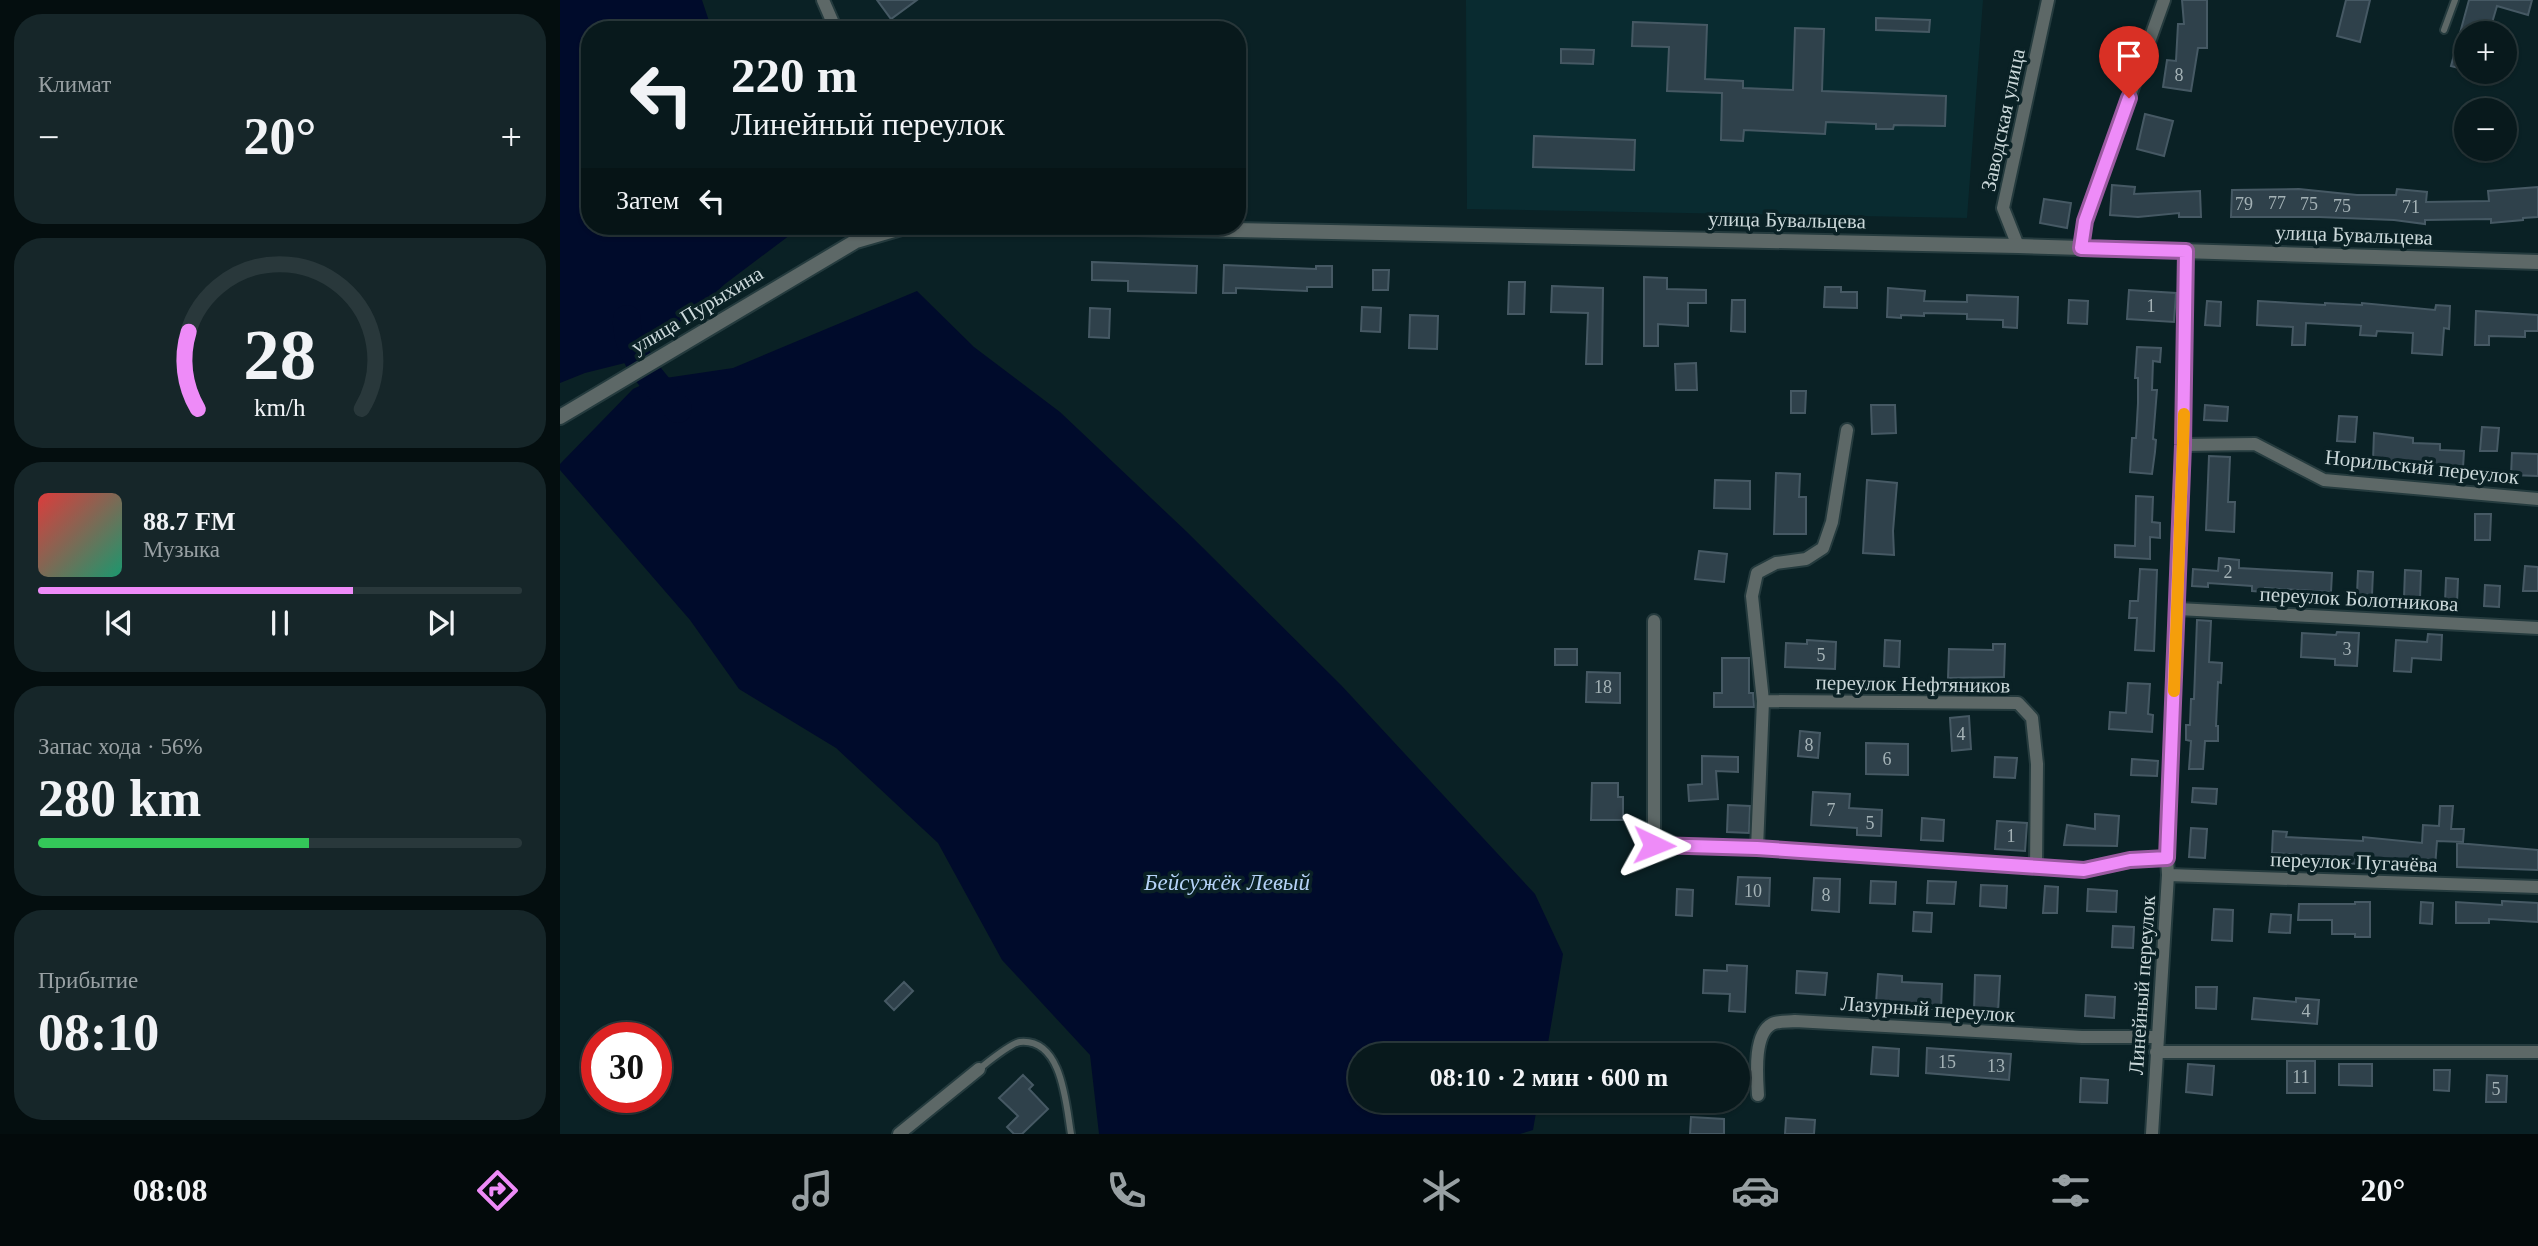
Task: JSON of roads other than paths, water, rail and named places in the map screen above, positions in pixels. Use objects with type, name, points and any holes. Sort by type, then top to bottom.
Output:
[{"type":"street","points":[[823,0],[832,21]]},
{"type":"street","name":"Заводская улица","points":[[2018,246],[2003,208],[2048,0]]},
{"type":"street","points":[[2081,248],[2085,221],[2164,0]]},
{"type":"street","name":"улица Бувальцева","points":[[1246,230],[2018,246],[2538,262]]},
{"type":"street","name":"улица Пурыхина","points":[[560,417],[856,241],[875,235]]},
{"type":"street","name":"Линейный переулок","points":[[2152,1134],[2168,875],[2183,445],[2186,251]]},
{"type":"street","points":[[1757,848],[1763,701],[1752,596],[1757,573],[1776,563],[1806,559],[1823,548],[1832,522],[1847,430]]},
{"type":"street","name":"Норильский переулок","points":[[2183,445],[2255,443],[2324,480],[2538,499]]},
{"type":"street","name":"переулок Болотникова","points":[[2178,608],[2538,628]]},
{"type":"street","points":[[1654,621],[1654,845],[1757,848],[2084,870],[2130,860],[2167,858]]},
{"type":"street","name":"переулок Нефтяников","points":[[1763,701],[2018,703],[2032,718],[2035,741],[2036,868]]},
{"type":"street","name":"переулок Пугачёва","points":[[2168,875],[2538,887]]},
{"type":"street","name":"Лазурный переулок","points":[[1758,1095],[1757,1058],[1762,1034],[1772,1024],[1795,1021],[2082,1037],[2157,1037]]},
{"type":"street","points":[[2156,1052],[2538,1052]]},
{"type":"street","points":[[900,1134],[979,1069]]},
{"type":"lane","points":[[2444,30],[2455,0]]},
{"type":"lane","points":[[979,1069],[1018,1042],[1031,1043],[1046,1051],[1060,1072],[1071,1134]]},
{"type":"water","points":[[560,0],[702,0],[709,21],[581,21],[581,235],[790,235],[625,363],[585,373],[560,383]]},
{"type":"water","name":"Бейсужёк Левый","points":[[917,291],[974,347],[1060,412],[1187,532],[1341,685],[1535,894],[1563,954],[1548,1043],[1348,1043],[1348,1113],[1536,1113],[1533,1130],[1520,1134],[1099,1134],[1090,1055],[1002,960],[938,843],[836,748],[739,689],[690,620],[560,470],[560,464],[633,389],[652,380],[733,368]]},
{"type":"waterway","name":"Бейсужёк Левый","points":[[627,319],[628,332],[636,356],[678,409]]}]
